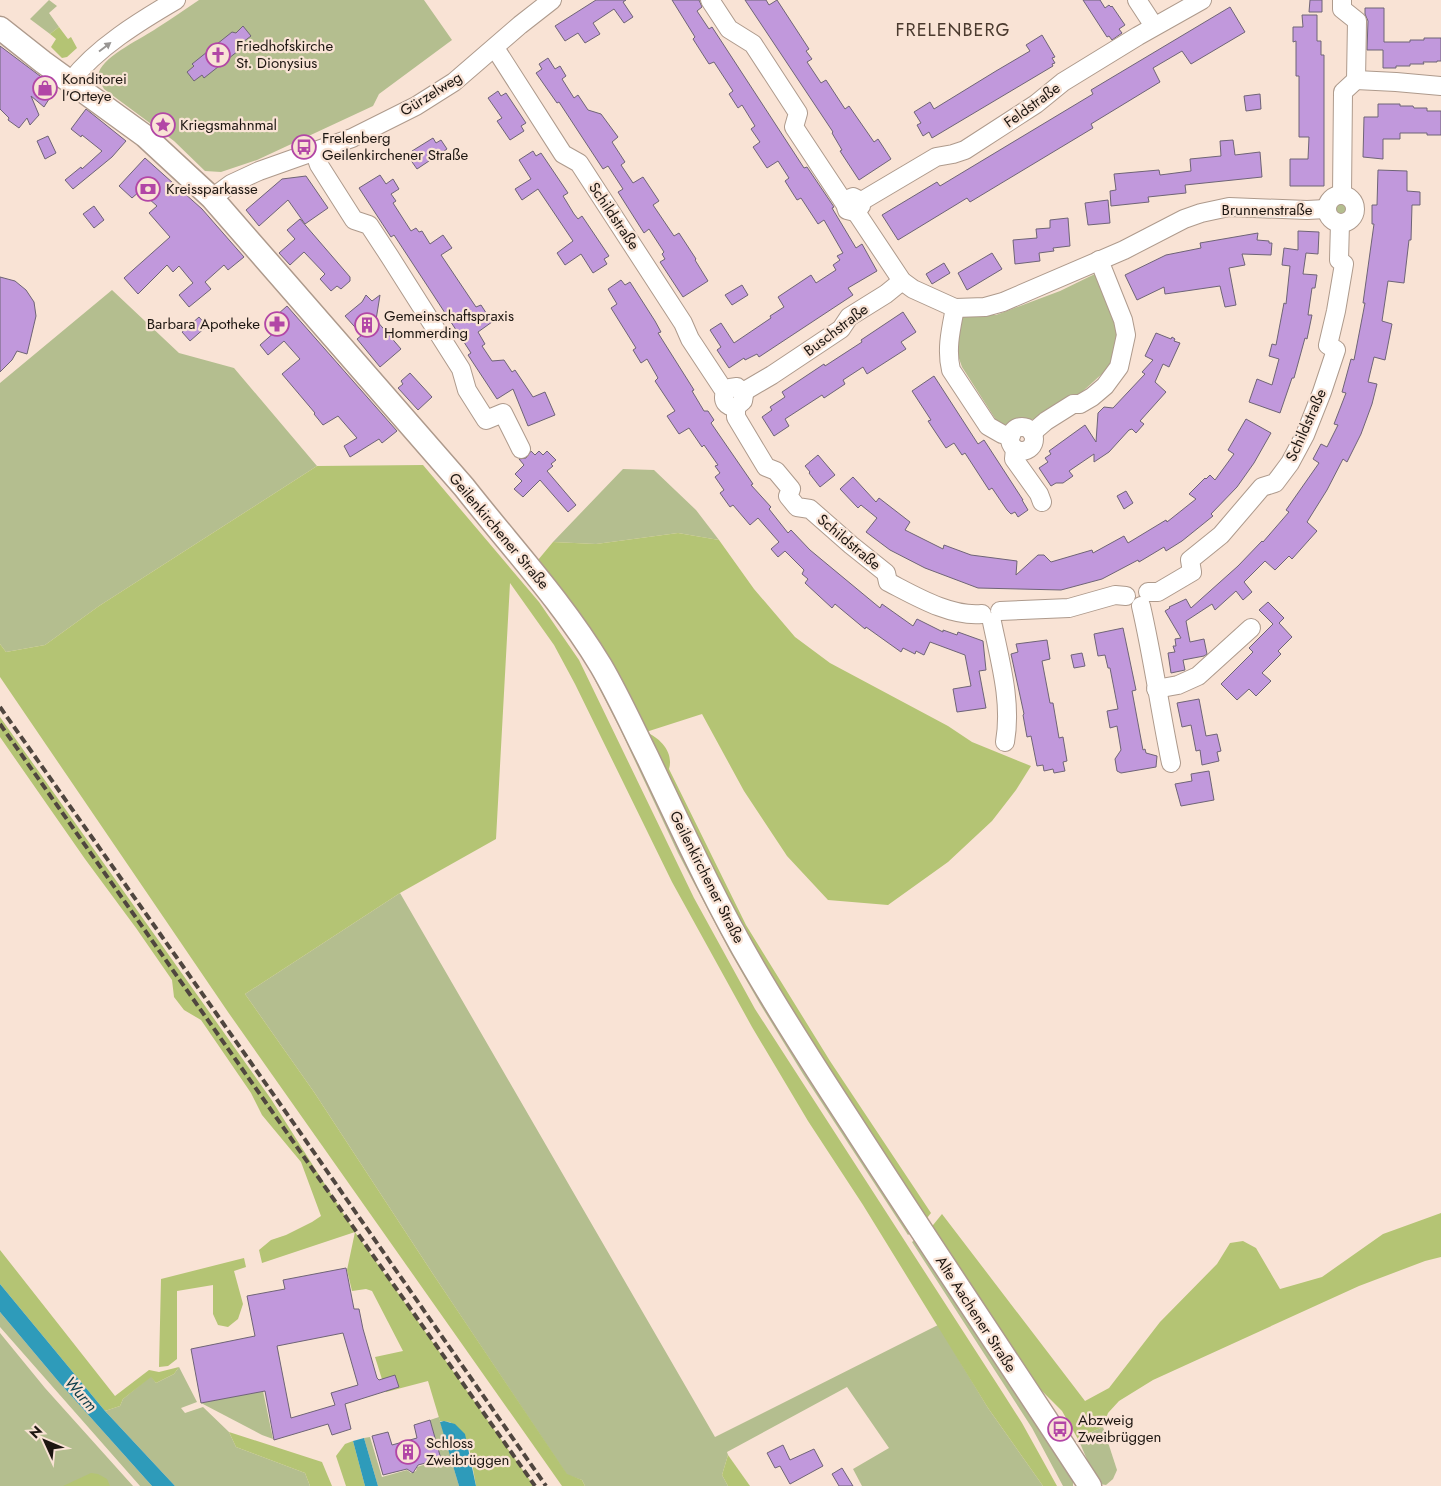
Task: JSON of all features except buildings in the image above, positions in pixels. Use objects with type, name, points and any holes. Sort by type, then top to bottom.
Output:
[{"type":"main road","name":"Geilenkirchener Straße","points":[[0,28],[145,136],[212,198],[531,567],[562,608],[600,665],[619,699],[752,966],[785,1021],[863,1141]]},
{"type":"main road","name":"Alte Aachener Straße","points":[[863,1141],[1090,1486]]},
{"type":"street","points":[[71,81],[87,61],[112,42],[176,0]]},
{"type":"street","name":"Gürzelweg","points":[[212,198],[231,184],[259,171],[352,138],[416,106],[454,82],[552,0]]},
{"type":"street","points":[[710,0],[730,29],[753,44],[764,60],[798,113],[794,127],[852,205],[902,281]]},
{"type":"street","points":[[1137,0],[1154,26]]},
{"type":"street","name":"Feldstraße","points":[[852,205],[936,157],[965,150],[1036,104],[1063,82],[1154,26],[1202,0]]},
{"type":"street","points":[[1342,0],[1342,9],[1356,21],[1356,80]]},
{"type":"street","name":"Schildstraße","points":[[495,48],[563,154],[579,163],[684,323],[690,339],[725,392],[725,403],[728,406],[739,400]]},
{"type":"street","points":[[1342,195],[1342,92],[1356,80],[1441,86]]},
{"type":"street","points":[[314,151],[319,165],[354,220],[369,225],[404,279],[461,369],[467,390],[486,420],[503,413],[521,449]]},
{"type":"street","points":[[1342,195],[1351,200],[1355,210],[1350,220],[1340,223],[1330,219],[1326,209],[1331,199],[1342,195]]},
{"type":"street","name":"Brunnenstraße","points":[[902,281],[913,289],[955,308],[985,307],[1003,302],[1124,250],[1200,212],[1229,206],[1307,210],[1326,209]]},
{"type":"street","name":"Schildstraße","points":[[739,400],[736,417],[766,467],[776,471],[791,489],[788,496],[798,507],[810,509],[851,546],[886,573],[890,584],[926,602],[972,615],[991,616],[1068,608],[1114,595],[1138,598],[1158,592],[1192,572],[1190,560],[1221,535],[1262,487],[1276,483],[1292,460],[1318,403],[1336,350],[1328,345],[1344,264],[1339,260],[1340,223]]},
{"type":"street","points":[[1042,502],[1039,494],[1014,460],[1013,442],[1016,429],[1028,429],[1032,433],[1046,421],[1073,404],[1080,404],[1092,397],[1105,386],[1119,367],[1126,335],[1123,320],[1099,260]]},
{"type":"street","name":"Buschstraße","points":[[739,400],[772,375],[841,329],[849,317],[886,294],[902,281]]},
{"type":"street","points":[[955,308],[948,347],[951,370],[988,426],[1013,442]]},
{"type":"street","points":[[1138,598],[1150,646],[1156,689],[1171,762]]},
{"type":"street","points":[[991,616],[1008,703],[1008,725],[1005,742]]},
{"type":"street","points":[[1156,689],[1178,685],[1198,676],[1250,628]]},
{"type":"green space","points":[[49,0],[57,6],[49,13],[59,27],[50,34],[30,19]]},
{"type":"green space","points":[[199,0],[424,0],[452,40],[379,94],[373,106],[257,160],[221,172],[205,171],[174,141],[104,89],[99,76],[103,66],[116,53],[163,25]]},
{"type":"green space","points":[[59,27],[68,39],[71,37],[77,48],[67,57],[62,58],[51,47],[56,39],[50,34]]},
{"type":"green space","points":[[1337,201],[1343,201],[1348,206],[1346,215],[1337,217],[1332,212],[1332,206]]},
{"type":"green space","points":[[1101,271],[1118,322],[1114,363],[1082,392],[1039,418],[1004,425],[996,420],[962,367],[954,344],[959,315],[996,315],[1060,291]]},
{"type":"green space","points":[[112,290],[179,353],[234,368],[317,466],[99,606],[45,645],[6,652],[0,644],[0,383]]},
{"type":"green space","points":[[423,465],[539,602],[579,660],[694,898],[755,1009],[1022,1423],[1057,1486],[1043,1486],[988,1408],[863,1205],[808,1121],[752,1027],[672,882],[554,645],[510,583],[496,839],[400,893],[245,994],[314,1092],[567,1474],[582,1480],[585,1486],[562,1486],[228,1012],[0,677],[0,644],[6,652],[45,645],[99,606],[317,466]]},
{"type":"green space","points":[[623,469],[654,470],[696,510],[719,540],[678,533],[596,544],[553,542]]},
{"type":"green space","points":[[678,533],[719,540],[754,589],[795,637],[830,663],[948,726],[972,742],[1031,766],[1016,790],[992,821],[948,862],[888,905],[828,900],[787,856],[744,791],[702,714],[646,732],[661,742],[668,751],[669,769],[746,925],[830,1061],[931,1213],[923,1223],[797,1027],[538,560],[553,542],[596,544]]},
{"type":"green space","points":[[516,563],[552,606],[584,653],[644,768],[700,885],[748,974],[801,1062],[912,1232],[908,1235],[803,1074],[760,1004],[678,853],[620,729],[581,653],[553,612],[513,565]]},
{"type":"green space","points":[[0,717],[271,1099],[355,1232],[262,1263],[259,1250],[271,1240],[286,1235],[321,1216],[301,1162],[262,1115],[251,1093],[201,1020],[184,1010],[174,997],[172,980],[0,737]]},
{"type":"green space","points":[[400,893],[715,1437],[938,1325],[988,1408],[1043,1486],[862,1486],[853,1469],[889,1448],[847,1387],[727,1452],[728,1455],[722,1475],[728,1486],[585,1486],[582,1480],[567,1475],[314,1092],[245,994]]},
{"type":"green space","points":[[1441,1213],[1441,1257],[1425,1261],[1359,1286],[1153,1380],[1119,1401],[1108,1413],[1103,1427],[1089,1433],[1079,1441],[1062,1411],[1023,1372],[929,1230],[942,1214],[1085,1401],[1109,1388],[1160,1322],[1217,1264],[1230,1243],[1243,1241],[1256,1248],[1280,1289],[1322,1277],[1383,1234]]},
{"type":"green space","points":[[355,1232],[534,1486],[476,1486],[468,1441],[450,1422],[440,1421],[428,1381],[386,1392],[375,1357],[403,1351],[372,1291],[366,1289],[352,1291],[347,1270]]},
{"type":"green space","points":[[916,1239],[1073,1481],[1073,1486],[1063,1486],[1032,1428],[912,1242]]},
{"type":"green space","points":[[0,1250],[115,1396],[149,1370],[159,1372],[179,1367],[174,1374],[156,1383],[151,1377],[123,1399],[120,1406],[105,1411],[0,1284]]},
{"type":"green space","points":[[244,1258],[246,1267],[234,1271],[243,1304],[238,1319],[228,1327],[218,1325],[213,1314],[213,1285],[177,1291],[177,1359],[168,1366],[159,1367],[161,1279]]},
{"type":"green space","points":[[0,1312],[58,1381],[152,1486],[140,1486],[0,1327]]},
{"type":"green space","points":[[0,1333],[45,1388],[133,1486],[0,1486]]},
{"type":"green space","points":[[179,1367],[197,1402],[181,1408],[185,1413],[203,1407],[229,1432],[236,1447],[305,1473],[310,1486],[175,1486],[105,1411],[120,1406],[123,1399],[151,1376],[156,1383],[174,1374]]},
{"type":"green space","points":[[263,1391],[273,1439],[201,1403]]},
{"type":"green space","points":[[439,1417],[459,1486],[378,1486],[364,1438],[370,1437],[382,1477],[407,1470],[411,1473],[416,1471],[417,1467],[441,1459],[430,1420]]},
{"type":"green space","points":[[1103,1427],[1117,1470],[1113,1479],[1106,1485],[1100,1484],[1092,1471],[1079,1441],[1089,1433]]},
{"type":"green space","points":[[229,1432],[322,1462],[332,1486],[310,1486],[305,1473],[236,1447]]},
{"type":"green space","points":[[353,1441],[365,1486],[346,1486],[336,1456],[345,1444]]},
{"type":"green space","points":[[728,1455],[750,1486],[728,1486],[722,1475]]},
{"type":"green space","points":[[91,1473],[98,1474],[107,1479],[110,1486],[63,1486]]},
{"type":"water","name":"Wurm","points":[[0,1284],[105,1411],[175,1486],[152,1486],[58,1381],[0,1312]]},
{"type":"water","points":[[444,1421],[455,1424],[465,1434],[476,1486],[459,1486],[440,1422]]},
{"type":"water","points":[[364,1438],[378,1486],[365,1486],[353,1441]]},
{"type":"railway","points":[[0,707],[297,1128],[546,1486]]},
{"type":"railway","points":[[0,724],[535,1486]]},
{"type":"place","name":"Friedhofskirche St. Dionysius","points":[[218,55]]},
{"type":"place","name":"Konditorei l'Orteye","points":[[45,88]]},
{"type":"place","name":"Kriegsmahnmal","points":[[163,125]]},
{"type":"place","name":"Frelenberg Geilenkirchener Straße","points":[[304,147]]},
{"type":"place","name":"Kreissparkasse","points":[[148,189]]},
{"type":"place","name":"Barbara Apotheke","points":[[277,324]]},
{"type":"place","name":"Gemeinschaftspraxis Hommerding","points":[[367,325]]},
{"type":"place","name":"Abzweig Zweibrüggen","points":[[1060,1429]]},
{"type":"place","name":"Schloss Zweibrüggen","points":[[408,1452]]},
{"type":"district","name":"FRELENBERG","points":[[953,30]]}]
